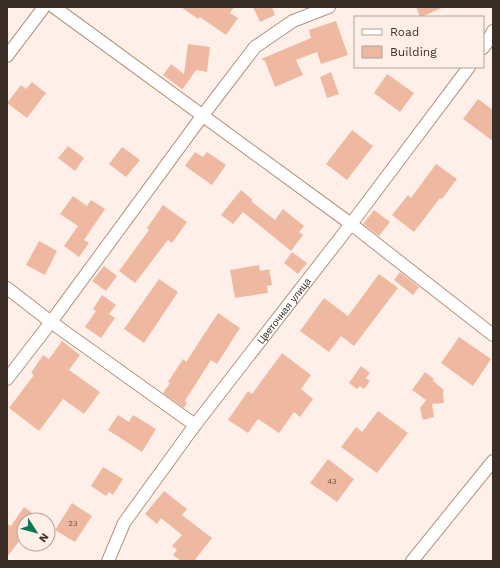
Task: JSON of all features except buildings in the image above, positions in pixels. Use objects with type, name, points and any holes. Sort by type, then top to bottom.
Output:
[{"type":"lane","points":[[7,56],[44,7]]},
{"type":"lane","points":[[54,7],[351,224],[493,335]]},
{"type":"lane","points":[[7,379],[255,47],[293,21],[329,7]]},
{"type":"lane","points":[[484,47],[493,31]]},
{"type":"lane","name":"Цветочная улица","points":[[108,561],[124,523],[195,424],[351,224],[468,68]]},
{"type":"lane","points":[[7,288],[51,322],[195,424]]},
{"type":"lane","points":[[412,561],[493,461]]}]
